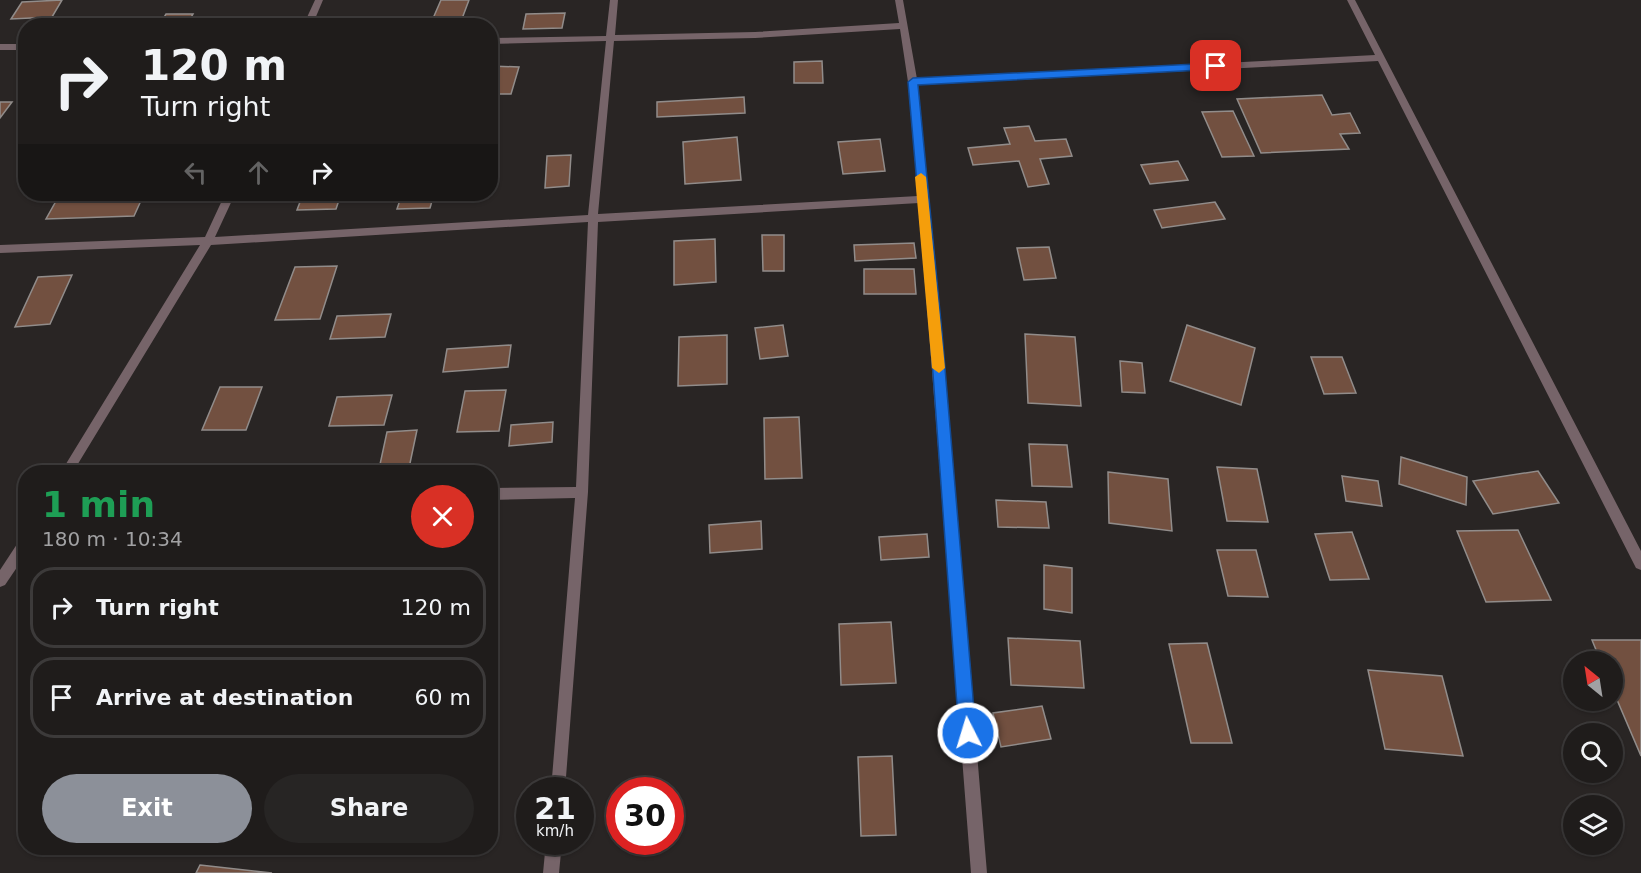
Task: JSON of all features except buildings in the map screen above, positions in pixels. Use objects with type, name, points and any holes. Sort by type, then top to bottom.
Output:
[{"type":"street","points":[[311,18],[319,0]]},
{"type":"street","points":[[559,777],[582,492],[593,217],[614,0]]},
{"type":"street","points":[[899,0],[901,26],[913,82],[936,333],[979,873]]},
{"type":"street","points":[[1352,0],[1379,58],[1641,564]]},
{"type":"street","points":[[498,42],[755,35],[901,26]]},
{"type":"street","points":[[0,47],[18,47]]},
{"type":"street","points":[[913,82],[1379,58]]},
{"type":"street","points":[[0,249],[208,241],[922,199]]},
{"type":"street","points":[[71,465],[208,241],[227,201]]},
{"type":"street","points":[[498,494],[582,492]]},
{"type":"street","points":[[0,581],[18,554]]},
{"type":"street","points":[[0,557],[16,557]]},
{"type":"street","points":[[551,873],[553,855]]},
{"type":"slow traffic","points":[[921,177],[939,368]]},
{"type":"route","points":[[968,733],[913,82],[1216,66]]}]
